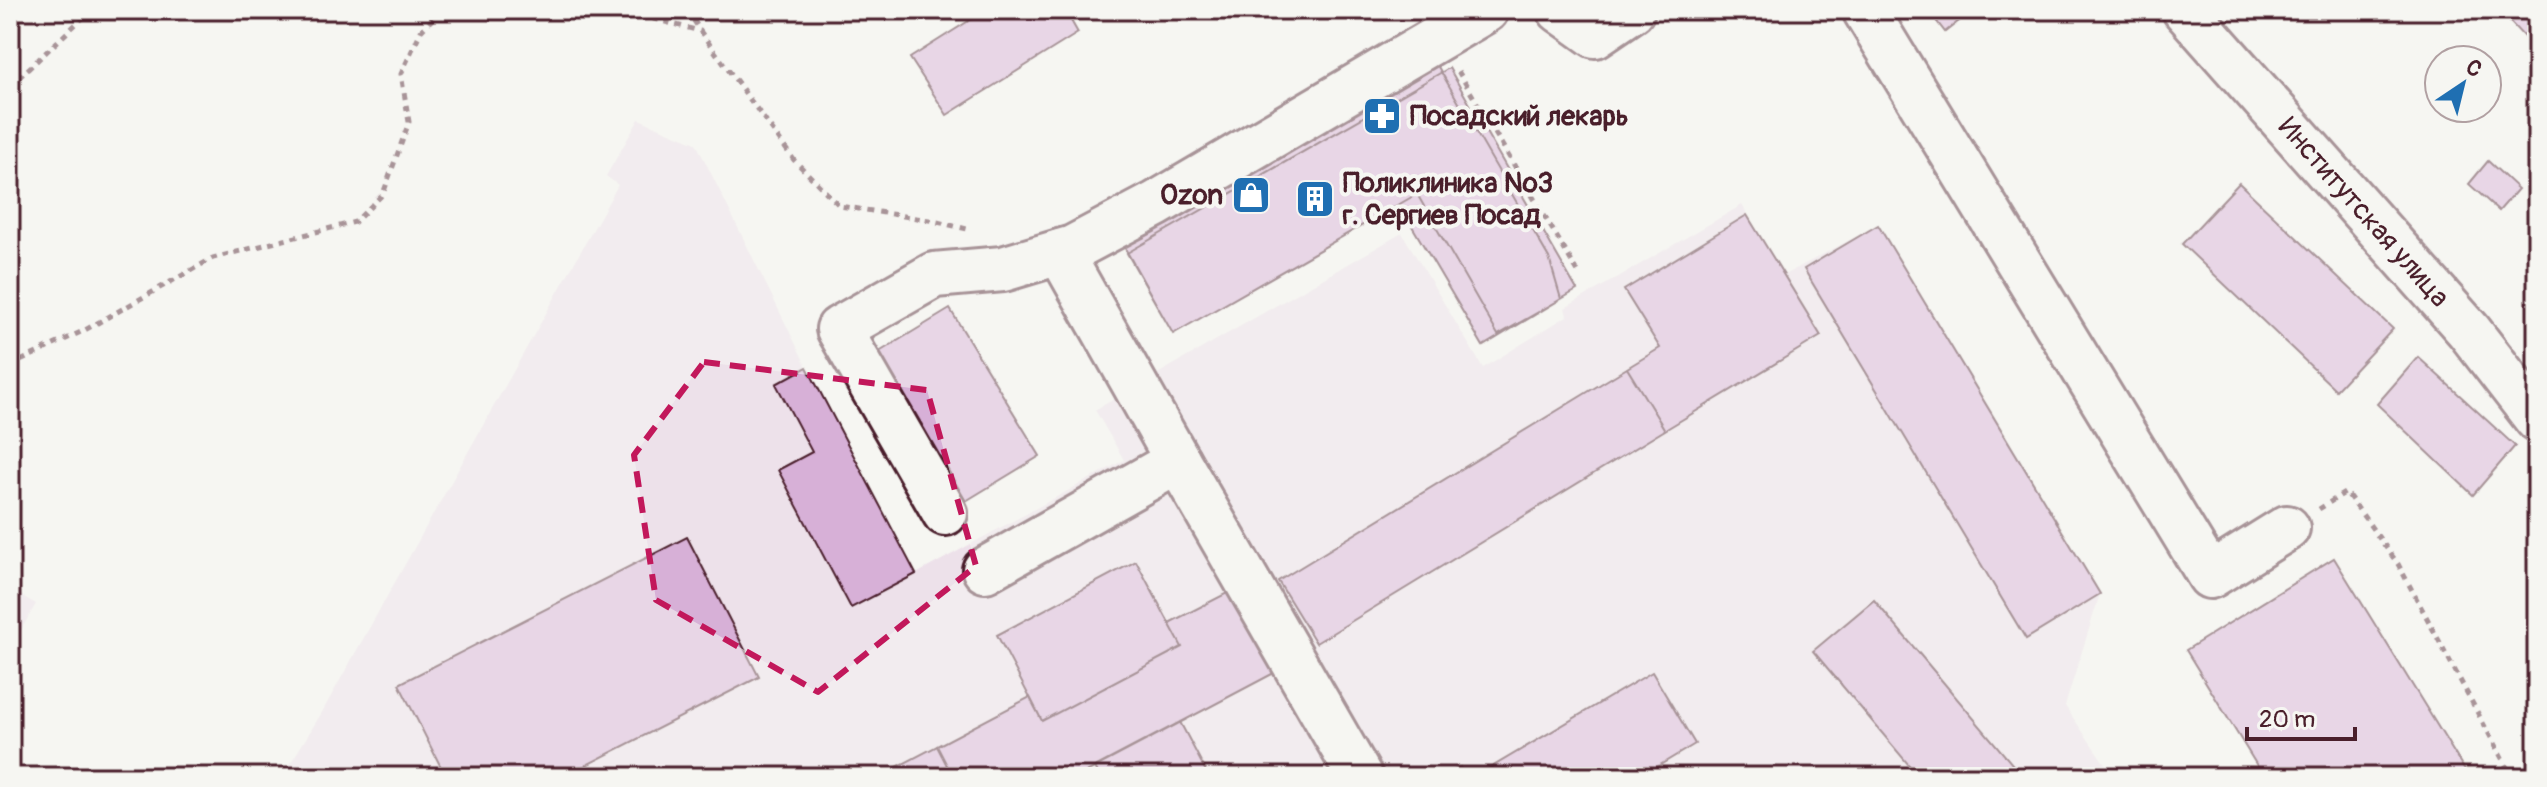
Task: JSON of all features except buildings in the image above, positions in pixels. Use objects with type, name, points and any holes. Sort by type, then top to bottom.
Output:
[{"type":"street","points":[[945,513],[839,329],[934,275],[1003,269],[1073,248],[1156,204],[1486,10]]},
{"type":"street","points":[[1560,10],[1595,35],[1632,10]]},
{"type":"street","points":[[1865,10],[2210,576],[2287,528]]},
{"type":"street","name":"Институтская улица","points":[[2185,10],[2469,331],[2537,419]]},
{"type":"street","points":[[1060,252],[1360,777]]},
{"type":"street","points":[[985,570],[1178,461]]},
{"type":"path","points":[[10,86],[91,10]]},
{"type":"path","points":[[10,366],[85,330],[213,258],[355,222],[383,194],[409,122],[401,74],[421,31],[441,10]]},
{"type":"path","points":[[618,10],[700,31]]},
{"type":"path","points":[[687,10],[794,160],[840,206],[973,230]]},
{"type":"path","points":[[1452,60],[1579,274]]},
{"type":"path","points":[[2287,528],[2346,492],[2398,564],[2512,777]]},
{"type":"highlighted area","points":[[704,362],[927,390],[976,566],[818,692],[656,600],[634,455]]},
{"type":"shaded area","points":[[639,119],[696,143],[807,367],[916,574],[1124,460],[1095,410],[1402,233],[1483,368],[1567,316],[1565,308],[1742,205],[1784,275],[1878,225],[2100,594],[2065,706],[2114,777],[282,777],[321,714],[618,185],[606,176]]},
{"type":"shaded area","points":[[10,589],[36,604],[10,649]]},
{"type":"place","name":"Посадский лекарь","points":[[1382,116]]},
{"type":"place","name":"Ozon","points":[[1251,195]]},
{"type":"place","name":"Поликлиника №3 г. Сергиев Посад","points":[[1315,199]]}]
